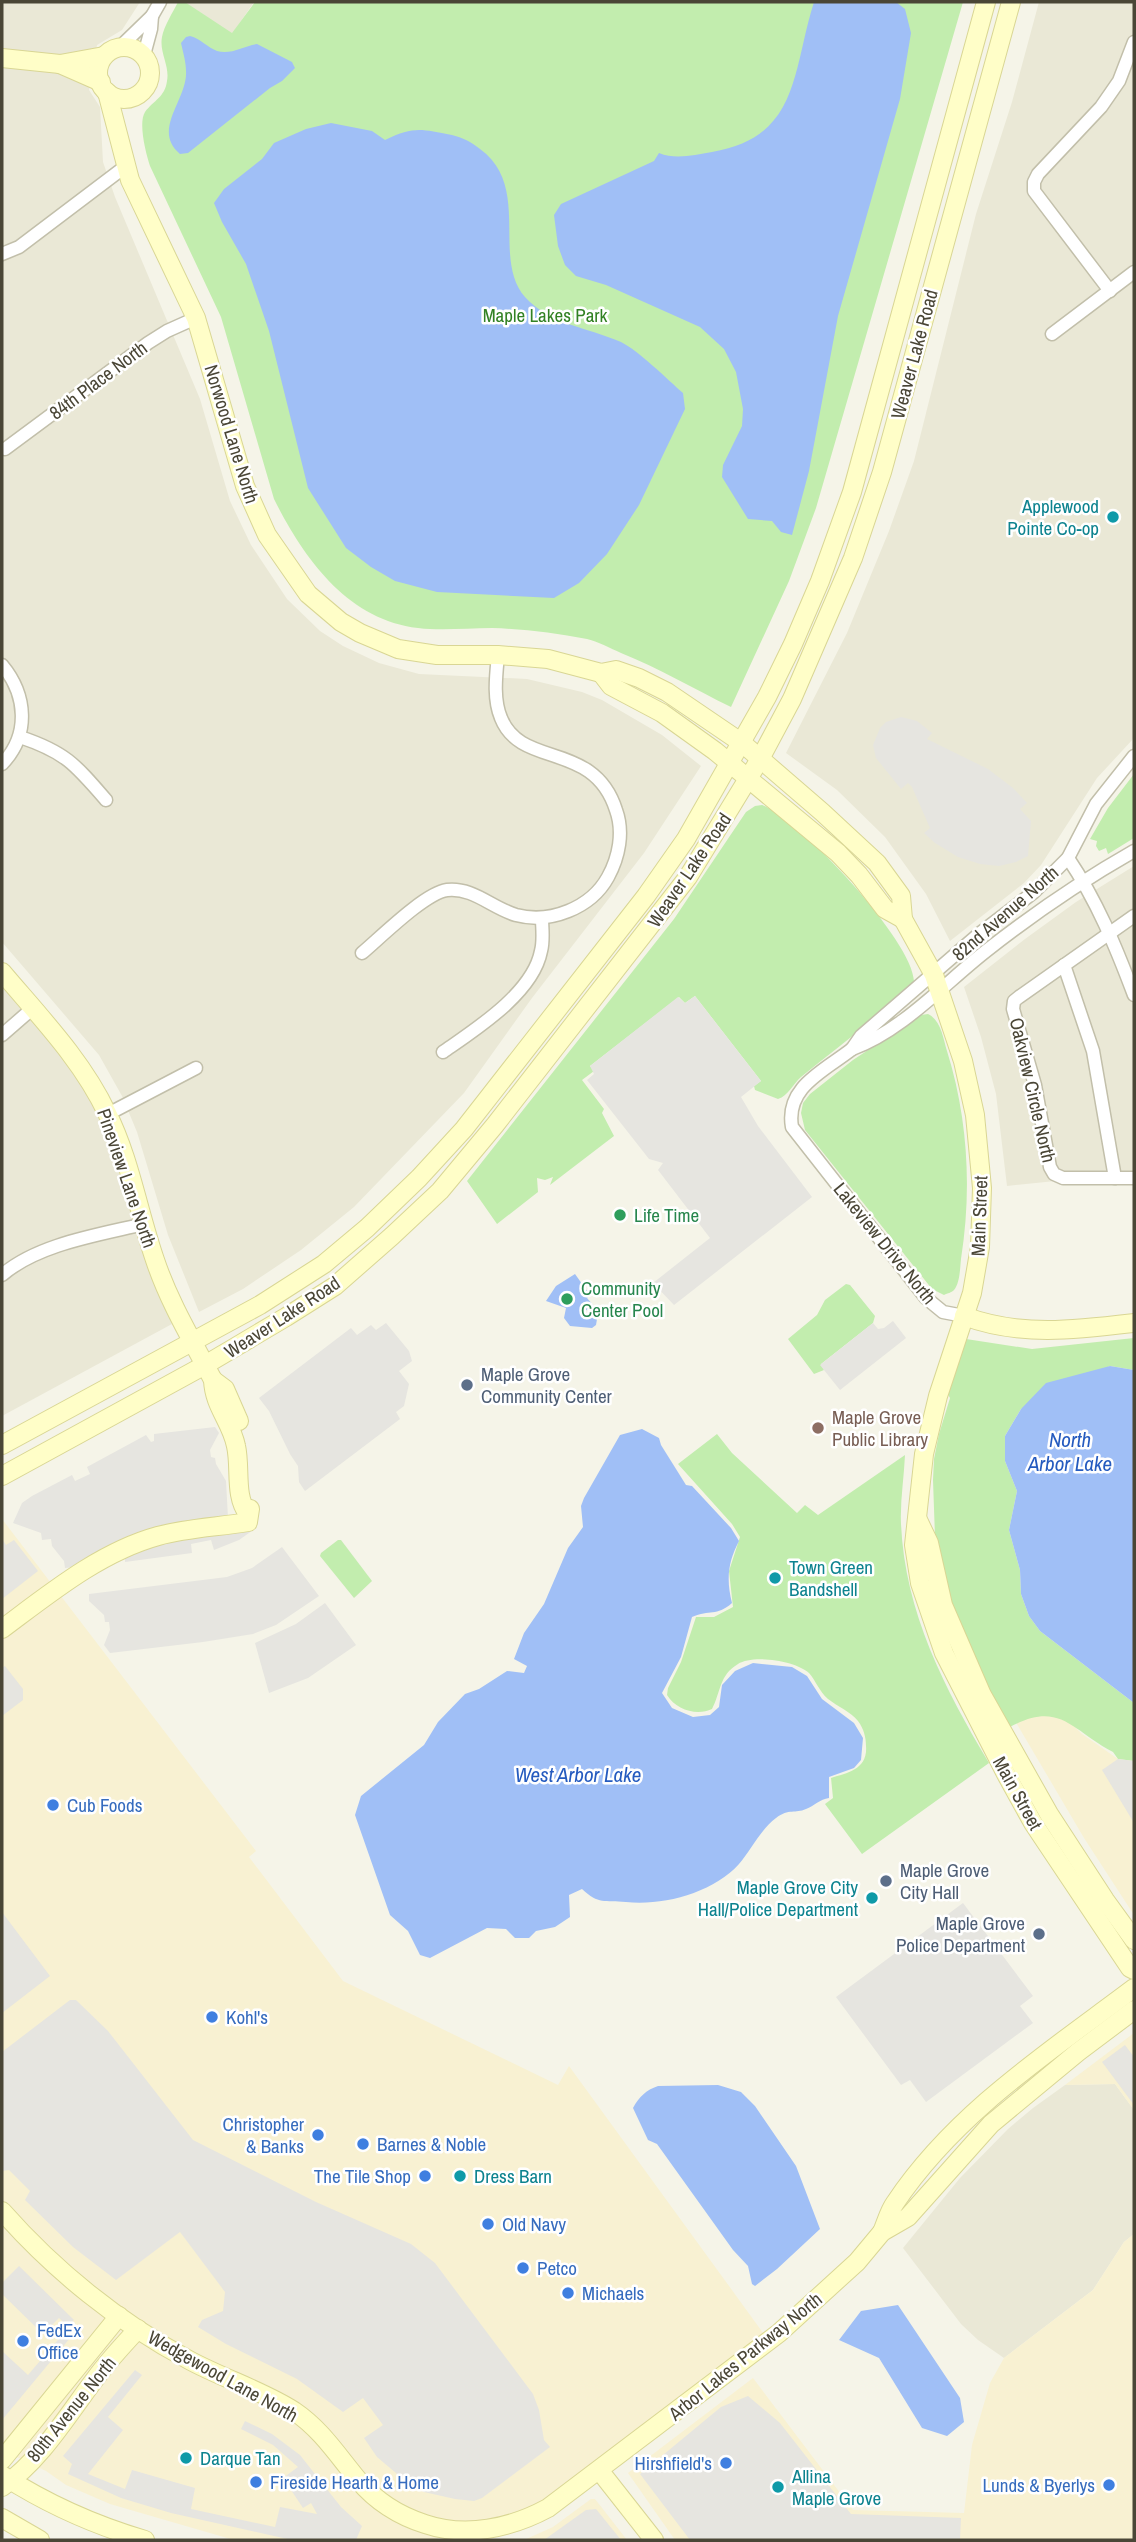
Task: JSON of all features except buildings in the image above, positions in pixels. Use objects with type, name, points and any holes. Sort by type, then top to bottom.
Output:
[{"type":"street","points":[[120,47],[152,16],[160,2]]},
{"type":"street","name":"Weaver Lake Road","points":[[2,1445],[260,1306],[324,1264],[367,1227],[419,1178],[464,1129],[646,896],[686,839],[742,743],[793,644],[820,581],[852,492],[986,2]]},
{"type":"street","name":"Weaver Lake Road","points":[[2,1476],[209,1372],[335,1286],[440,1191],[538,1073],[688,877],[760,759],[792,699],[844,580],[882,472],[1011,2]]},
{"type":"street","points":[[144,55],[152,16]]},
{"type":"street","points":[[1110,291],[1034,191],[1034,182],[1038,174],[1101,107],[1119,80],[1134,42]]},
{"type":"street","points":[[60,64],[104,87],[112,96],[124,99],[136,96],[145,89],[150,78],[150,65],[144,55],[133,48],[120,47],[111,50],[99,66],[104,87]]},
{"type":"street","points":[[2,58],[60,64],[104,56]]},
{"type":"street","name":"Norwood Lane North","points":[[104,87],[130,180],[196,318],[245,486],[267,535],[308,594],[341,622],[398,649],[437,655],[498,655],[548,659],[601,673],[616,670],[658,687],[742,743],[760,759]]},
{"type":"street","points":[[119,133],[136,96]]},
{"type":"street","points":[[2,254],[19,247],[126,166]]},
{"type":"street","points":[[1052,334],[1134,272]]},
{"type":"street","name":"84th Place North","points":[[5,449],[148,343],[196,318]]},
{"type":"street","points":[[362,953],[433,894],[445,890],[459,889],[516,915],[542,918],[568,912],[604,884],[619,850],[620,828],[616,810],[606,789],[581,765],[530,748],[513,736],[501,720],[496,700],[498,655]]},
{"type":"street","points":[[2,665],[15,684],[21,699],[23,716],[20,737],[2,764]]},
{"type":"street","name":"Norwood Lane North","points":[[601,673],[611,686],[662,713],[690,732],[748,779]]},
{"type":"street","points":[[20,737],[44,745],[70,759],[106,800]]},
{"type":"street","name":"82nd Avenue North","points":[[937,982],[979,934],[1034,892],[1068,858],[1096,804],[1134,756]]},
{"type":"street","name":"Main Street","points":[[760,759],[854,839],[877,863],[901,896],[903,919],[937,982],[970,1088],[980,1158],[980,1247],[972,1293],[929,1429],[914,1545],[920,1583],[944,1653],[1033,1823],[1134,1970]]},
{"type":"street","name":"Main Street","points":[[748,779],[838,853],[885,909],[903,919]]},
{"type":"street","name":"82nd Avenue North","points":[[790,1117],[790,1108],[798,1091],[852,1049],[861,1035],[1084,881],[1134,851]]},
{"type":"street","points":[[1068,858],[1084,881],[1110,932],[1134,995]]},
{"type":"street","name":"Oakview Circle North","points":[[1134,916],[1014,1001],[1013,1009],[1035,1085],[1050,1167],[1054,1174],[1063,1178],[1134,1178]]},
{"type":"street","points":[[443,1052],[496,1013],[528,978],[542,950],[542,918]]},
{"type":"street","points":[[1064,965],[1093,1051],[1115,1178]]},
{"type":"street","name":"Pineview Lane North","points":[[2,972],[81,1067],[108,1114],[128,1166],[164,1285],[209,1372],[213,1395],[236,1444],[241,1506],[248,1518],[157,1536],[117,1551],[48,1594],[2,1629]]},
{"type":"street","points":[[2,1035],[33,1009]]},
{"type":"street","points":[[108,1114],[196,1068]]},
{"type":"street","name":"Lakeview Drive North","points":[[790,1117],[792,1127],[823,1167],[926,1298],[943,1312],[1018,1330],[1064,1330],[1134,1324]]},
{"type":"street","points":[[2,1275],[16,1263],[33,1255],[144,1224]]},
{"type":"street","name":"Main Street","points":[[918,1519],[929,1543],[943,1605],[982,1695],[1049,1814],[1134,1940]]},
{"type":"street","name":"Arbor Lakes Parkway North","points":[[882,2232],[893,2205],[927,2162],[962,2125],[1014,2079],[1134,1988]]},
{"type":"street","name":"Arbor Lakes Parkway North","points":[[599,2470],[769,2341],[828,2290],[882,2232],[908,2217],[991,2124],[1134,2010]]},
{"type":"street","name":"Wedgewood Lane North","points":[[2,2211],[52,2261],[119,2316],[185,2358],[294,2412],[318,2430],[360,2483],[379,2501],[401,2514],[428,2525],[468,2531],[514,2524],[548,2508],[599,2470]]},
{"type":"street","name":"80th Avenue North","points":[[2,2460],[119,2316]]},
{"type":"street","name":"80th Avenue North","points":[[5,2481],[59,2427],[95,2378],[138,2329]]},
{"type":"street","points":[[599,2470],[654,2540]]},
{"type":"street","points":[[5,2481],[65,2511],[145,2540]]},
{"type":"street","points":[[2,2518],[40,2540]]},
{"type":"shaded area","points":[[2,2],[140,2],[122,30],[97,45],[89,90],[100,107],[103,162],[115,197],[200,399],[230,501],[251,545],[287,599],[320,631],[343,646],[379,663],[419,674],[527,679],[582,692],[602,700],[662,735],[701,766],[644,853],[532,998],[464,1093],[354,1207],[301,1250],[243,1289],[199,1312],[168,1235],[137,1132],[122,1096],[99,1055],[2,942]]},
{"type":"shaded area","points":[[185,2],[254,2],[232,34]]},
{"type":"shaded area","points":[[1039,2],[1134,2],[1134,738],[1097,778],[1041,865],[1024,883],[950,941],[926,894],[885,837],[837,790],[786,753],[847,633],[889,531],[914,461],[976,214],[1012,102]]},
{"type":"shaded area","points":[[901,717],[917,721],[932,733],[927,739],[988,769],[1013,788],[1027,803],[1020,809],[1031,821],[1028,856],[999,866],[980,864],[958,857],[924,833],[930,828],[912,787],[908,783],[901,789],[876,758],[873,745],[880,728],[886,722]]},
{"type":"shaded area","points":[[1134,866],[1134,1173],[1007,1186],[996,1094],[964,987],[1076,902]]},
{"type":"shaded area","points":[[2,987],[53,1045],[90,1098],[104,1127],[145,1259],[172,1324],[2,1416]]},
{"type":"shaded area","points":[[695,996],[761,1081],[741,1097],[758,1126],[812,1197],[674,1305],[653,1283],[710,1238],[658,1170],[663,1163],[649,1159],[587,1080],[594,1074],[590,1066],[678,997],[685,1003]]},
{"type":"shaded area","points":[[893,1321],[906,1338],[840,1390],[820,1365],[873,1323],[878,1329]]},
{"type":"shaded area","points":[[386,1323],[409,1351],[412,1361],[399,1371],[409,1384],[404,1406],[396,1412],[400,1419],[305,1491],[299,1482],[298,1466],[269,1411],[259,1398],[351,1328],[357,1335],[371,1325],[376,1330]]},
{"type":"shaded area","points":[[215,1427],[219,1433],[210,1450],[211,1457],[215,1458],[226,1481],[228,1518],[250,1521],[256,1528],[239,1540],[214,1550],[211,1540],[191,1544],[192,1553],[125,1562],[125,1554],[105,1564],[65,1568],[64,1561],[52,1546],[51,1539],[42,1540],[41,1533],[13,1523],[22,1503],[32,1496],[72,1475],[75,1481],[90,1474],[87,1467],[146,1435],[151,1442],[154,1441],[154,1434]]},
{"type":"shaded area","points":[[2,1519],[256,1851],[249,1857],[343,1981],[558,2085],[569,2066],[769,2341],[537,2514],[440,2528],[438,2540],[234,2540],[110,2504],[66,2485],[46,2471],[2,2450]]},
{"type":"shaded area","points":[[2,1539],[6,1545],[14,1540],[38,1571],[2,1599]]},
{"type":"shaded area","points":[[282,1547],[319,1596],[276,1625],[253,1634],[110,1653],[104,1645],[110,1630],[109,1622],[105,1622],[104,1615],[89,1601],[89,1594],[227,1577],[252,1568]]},
{"type":"shaded area","points":[[325,1603],[356,1645],[308,1678],[269,1693],[255,1643],[296,1624]]},
{"type":"shaded area","points":[[1005,1658],[1082,1734],[1118,1759],[1134,1761],[1134,1915],[1084,1838],[1014,1719]]},
{"type":"shaded area","points":[[5,1666],[23,1689],[23,1700],[2,1716],[2,1668]]},
{"type":"shaded area","points":[[1118,1759],[1134,1761],[1134,1823],[1102,1770]]},
{"type":"shaded area","points":[[963,1903],[1033,1996],[1020,2006],[1033,2023],[926,2102],[910,2080],[901,2085],[836,1997]]},
{"type":"shaded area","points":[[2,1912],[50,1976],[2,2013]]},
{"type":"shaded area","points":[[70,2000],[76,2000],[108,2031],[193,2140],[316,2202],[411,2244],[435,2263],[533,2394],[539,2410],[544,2440],[550,2447],[482,2498],[474,2501],[424,2492],[409,2484],[377,2457],[364,2438],[383,2425],[363,2398],[343,2412],[297,2379],[198,2327],[202,2320],[223,2311],[225,2292],[180,2232],[116,2280],[73,2247],[25,2200],[30,2191],[9,2170],[2,2171],[2,2052]]},
{"type":"shaded area","points":[[1134,2033],[1134,2110],[1115,2084],[1065,2085]]},
{"type":"shaded area","points":[[1125,2045],[1134,2057],[1134,2105],[1102,2062]]},
{"type":"shaded area","points":[[1115,2084],[1134,2110],[1134,2234],[1124,2242],[1093,2290],[1004,2358],[961,2324],[903,2248],[960,2178],[1008,2129],[1033,2108],[1065,2085]]},
{"type":"shaded area","points":[[1134,2234],[1134,2540],[675,2540],[628,2473],[753,2378],[853,2510],[964,2513],[972,2445],[990,2383],[1004,2358],[1093,2290],[1124,2242]]},
{"type":"shaded area","points":[[19,2266],[74,2320],[68,2326],[59,2318],[43,2334],[2,2294],[2,2283]]},
{"type":"shaded area","points":[[69,2327],[75,2332],[2,2420],[2,2351],[28,2375]]},
{"type":"shaded area","points":[[135,2370],[142,2375],[108,2417],[123,2430],[88,2474],[125,2489],[132,2470],[195,2488],[191,2509],[275,2527],[280,2507],[317,2514],[311,2503],[303,2508],[283,2478],[298,2467],[273,2445],[241,2429],[245,2421],[272,2434],[300,2455],[341,2507],[362,2526],[356,2540],[292,2540],[171,2513],[121,2498],[68,2474],[72,2464],[63,2456]]},
{"type":"shaded area","points":[[748,2396],[780,2423],[851,2514],[961,2518],[960,2540],[690,2540],[640,2474],[721,2407]]},
{"type":"shaded area","points":[[591,2499],[595,2499],[627,2540],[524,2540],[553,2527]]},
{"type":"shaded area","points":[[596,2509],[621,2540],[544,2540],[586,2510]]},
{"type":"green space","name":"Maple Lakes Park","points":[[178,2],[185,2],[232,33],[255,2],[963,2],[816,508],[789,581],[731,707],[649,665],[587,639],[516,629],[427,629],[393,623],[370,613],[349,599],[314,563],[274,499],[221,317],[150,166],[147,154],[142,131],[143,117],[162,95],[166,86],[168,75],[162,37]]},
{"type":"green space","points":[[1134,774],[1134,838],[1108,854],[1106,848],[1099,851],[1097,841],[1090,839],[1108,808]]},
{"type":"green space","points":[[762,805],[802,833],[852,884],[896,940],[909,964],[914,982],[778,1099],[755,1090],[754,1086],[761,1081],[695,996],[685,1003],[679,997],[590,1066],[594,1071],[582,1080],[604,1109],[602,1113],[614,1136],[550,1185],[553,1177],[545,1180],[537,1178],[538,1192],[497,1224],[467,1181],[674,919],[746,812]]},
{"type":"green space","points":[[928,1014],[936,1020],[941,1030],[954,1076],[966,1154],[966,1207],[959,1275],[954,1290],[944,1295],[932,1289],[805,1130],[801,1113],[803,1103],[810,1094],[853,1060],[921,1015]]},
{"type":"green space","points":[[846,1284],[850,1285],[875,1316],[873,1323],[821,1364],[824,1370],[814,1374],[788,1339],[817,1315],[825,1300]]},
{"type":"green space","points":[[1134,1338],[1134,1370],[1110,1366],[1021,1409],[1005,1436],[1005,1461],[1017,1491],[1009,1530],[1020,1570],[1021,1594],[1029,1616],[1040,1631],[1134,1703],[1134,1761],[1118,1759],[1113,1752],[1075,1727],[1053,1717],[1027,1719],[1010,1727],[1002,1720],[956,1617],[935,1537],[933,1480],[939,1434],[950,1398],[946,1391],[966,1339],[1032,1349]]},
{"type":"green space","points":[[717,1434],[732,1453],[797,1513],[805,1505],[818,1515],[905,1455],[901,1524],[910,1588],[930,1649],[943,1678],[989,1763],[862,1854],[825,1804],[833,1798],[831,1778],[856,1769],[864,1760],[864,1734],[855,1718],[828,1699],[809,1673],[795,1665],[774,1660],[745,1661],[727,1673],[712,1709],[700,1712],[681,1708],[667,1695],[696,1617],[714,1617],[733,1607],[729,1571],[740,1537],[732,1524],[678,1464]]},
{"type":"green space","points":[[341,1540],[372,1581],[354,1598],[320,1556]]},
{"type":"water","points":[[814,2],[896,2],[905,9],[911,33],[900,99],[838,316],[809,471],[792,535],[781,532],[772,521],[748,519],[722,477],[723,465],[742,426],[743,409],[736,372],[724,349],[700,327],[606,285],[576,276],[565,265],[558,246],[554,215],[561,204],[654,161],[659,153],[678,157],[712,152],[741,144],[762,132],[777,116],[788,97]]},
{"type":"water","points":[[190,36],[222,52],[257,44],[292,62],[295,68],[188,153],[180,154],[172,145],[169,135],[173,114],[185,82],[186,64],[181,43]]},
{"type":"water","points":[[331,123],[372,131],[385,140],[403,132],[433,131],[460,137],[480,149],[495,165],[504,183],[508,202],[511,263],[515,281],[525,297],[557,319],[628,346],[683,393],[685,409],[639,505],[607,554],[579,583],[554,598],[437,592],[395,581],[346,548],[308,488],[269,331],[246,264],[214,203],[224,189],[262,159],[274,143],[306,129]]},
{"type":"water","name":"Community Center Pool","points":[[575,1274],[590,1295],[587,1298],[593,1305],[584,1312],[597,1319],[592,1328],[570,1326],[564,1318],[566,1308],[546,1301],[556,1286]]},
{"type":"water","name":"North Arbor Lake","points":[[1110,1366],[1134,1370],[1134,1703],[1040,1631],[1029,1616],[1021,1594],[1020,1570],[1009,1530],[1017,1491],[1005,1461],[1005,1436],[1021,1409],[1046,1383]]},
{"type":"water","name":"West Arbor Lake","points":[[642,1429],[659,1438],[686,1485],[692,1486],[731,1528],[739,1541],[729,1571],[732,1603],[722,1610],[692,1617],[681,1657],[662,1693],[672,1708],[693,1717],[710,1715],[719,1707],[722,1685],[735,1671],[753,1663],[792,1667],[807,1676],[822,1699],[854,1723],[863,1738],[861,1760],[854,1768],[829,1777],[829,1798],[806,1809],[785,1813],[776,1818],[739,1864],[716,1883],[702,1890],[671,1899],[640,1903],[602,1901],[582,1889],[569,1895],[570,1917],[555,1927],[536,1931],[529,1938],[515,1938],[506,1929],[487,1928],[430,1958],[420,1955],[408,1931],[390,1915],[355,1815],[361,1796],[424,1745],[438,1722],[465,1694],[479,1689],[507,1671],[524,1673],[527,1666],[514,1659],[524,1633],[544,1604],[568,1548],[583,1527],[581,1506],[584,1498],[620,1435]]},
{"type":"water","points":[[718,2085],[741,2092],[755,2106],[796,2166],[820,2229],[755,2286],[752,2284],[748,2266],[733,2250],[657,2144],[648,2140],[633,2108],[643,2094],[658,2086]]},
{"type":"water","points":[[898,2305],[960,2398],[964,2422],[947,2436],[922,2428],[879,2358],[839,2340],[861,2311]]},
{"type":"place","name":"Applewood Pointe Co-op","points":[[1113,517]]},
{"type":"place","name":"Life Time","points":[[620,1215]]},
{"type":"place","name":"Community Center Pool","points":[[567,1299]]},
{"type":"place","name":"Maple Grove Community Center","points":[[467,1385]]},
{"type":"place","name":"Maple Grove Public Library","points":[[818,1428]]},
{"type":"place","name":"Town Green Bandshell","points":[[775,1578]]},
{"type":"place","name":"Cub Foods","points":[[53,1805]]},
{"type":"place","name":"Maple Grove City Hall","points":[[886,1881]]},
{"type":"place","name":"Maple Grove City Hall/Police Department","points":[[872,1898]]},
{"type":"place","name":"Maple Grove Police Department","points":[[1039,1934]]},
{"type":"place","name":"Kohl's","points":[[212,2017]]},
{"type":"place","name":"Christopher & Banks","points":[[318,2135]]},
{"type":"place","name":"Barnes & Noble","points":[[363,2144]]},
{"type":"place","name":"The Tile Shop","points":[[425,2176]]},
{"type":"place","name":"Dress Barn","points":[[460,2176]]},
{"type":"place","name":"Old Navy","points":[[488,2224]]},
{"type":"place","name":"Petco","points":[[523,2268]]},
{"type":"place","name":"Michaels","points":[[568,2293]]},
{"type":"place","name":"FedEx Office","points":[[23,2341]]},
{"type":"place","name":"Darque Tan","points":[[186,2458]]},
{"type":"place","name":"Hirshfield's","points":[[726,2463]]},
{"type":"place","name":"Fireside Hearth & Home","points":[[256,2482]]},
{"type":"place","name":"Lunds & Byerlys","points":[[1109,2485]]},
{"type":"place","name":"Allina Maple Grove","points":[[778,2487]]}]
